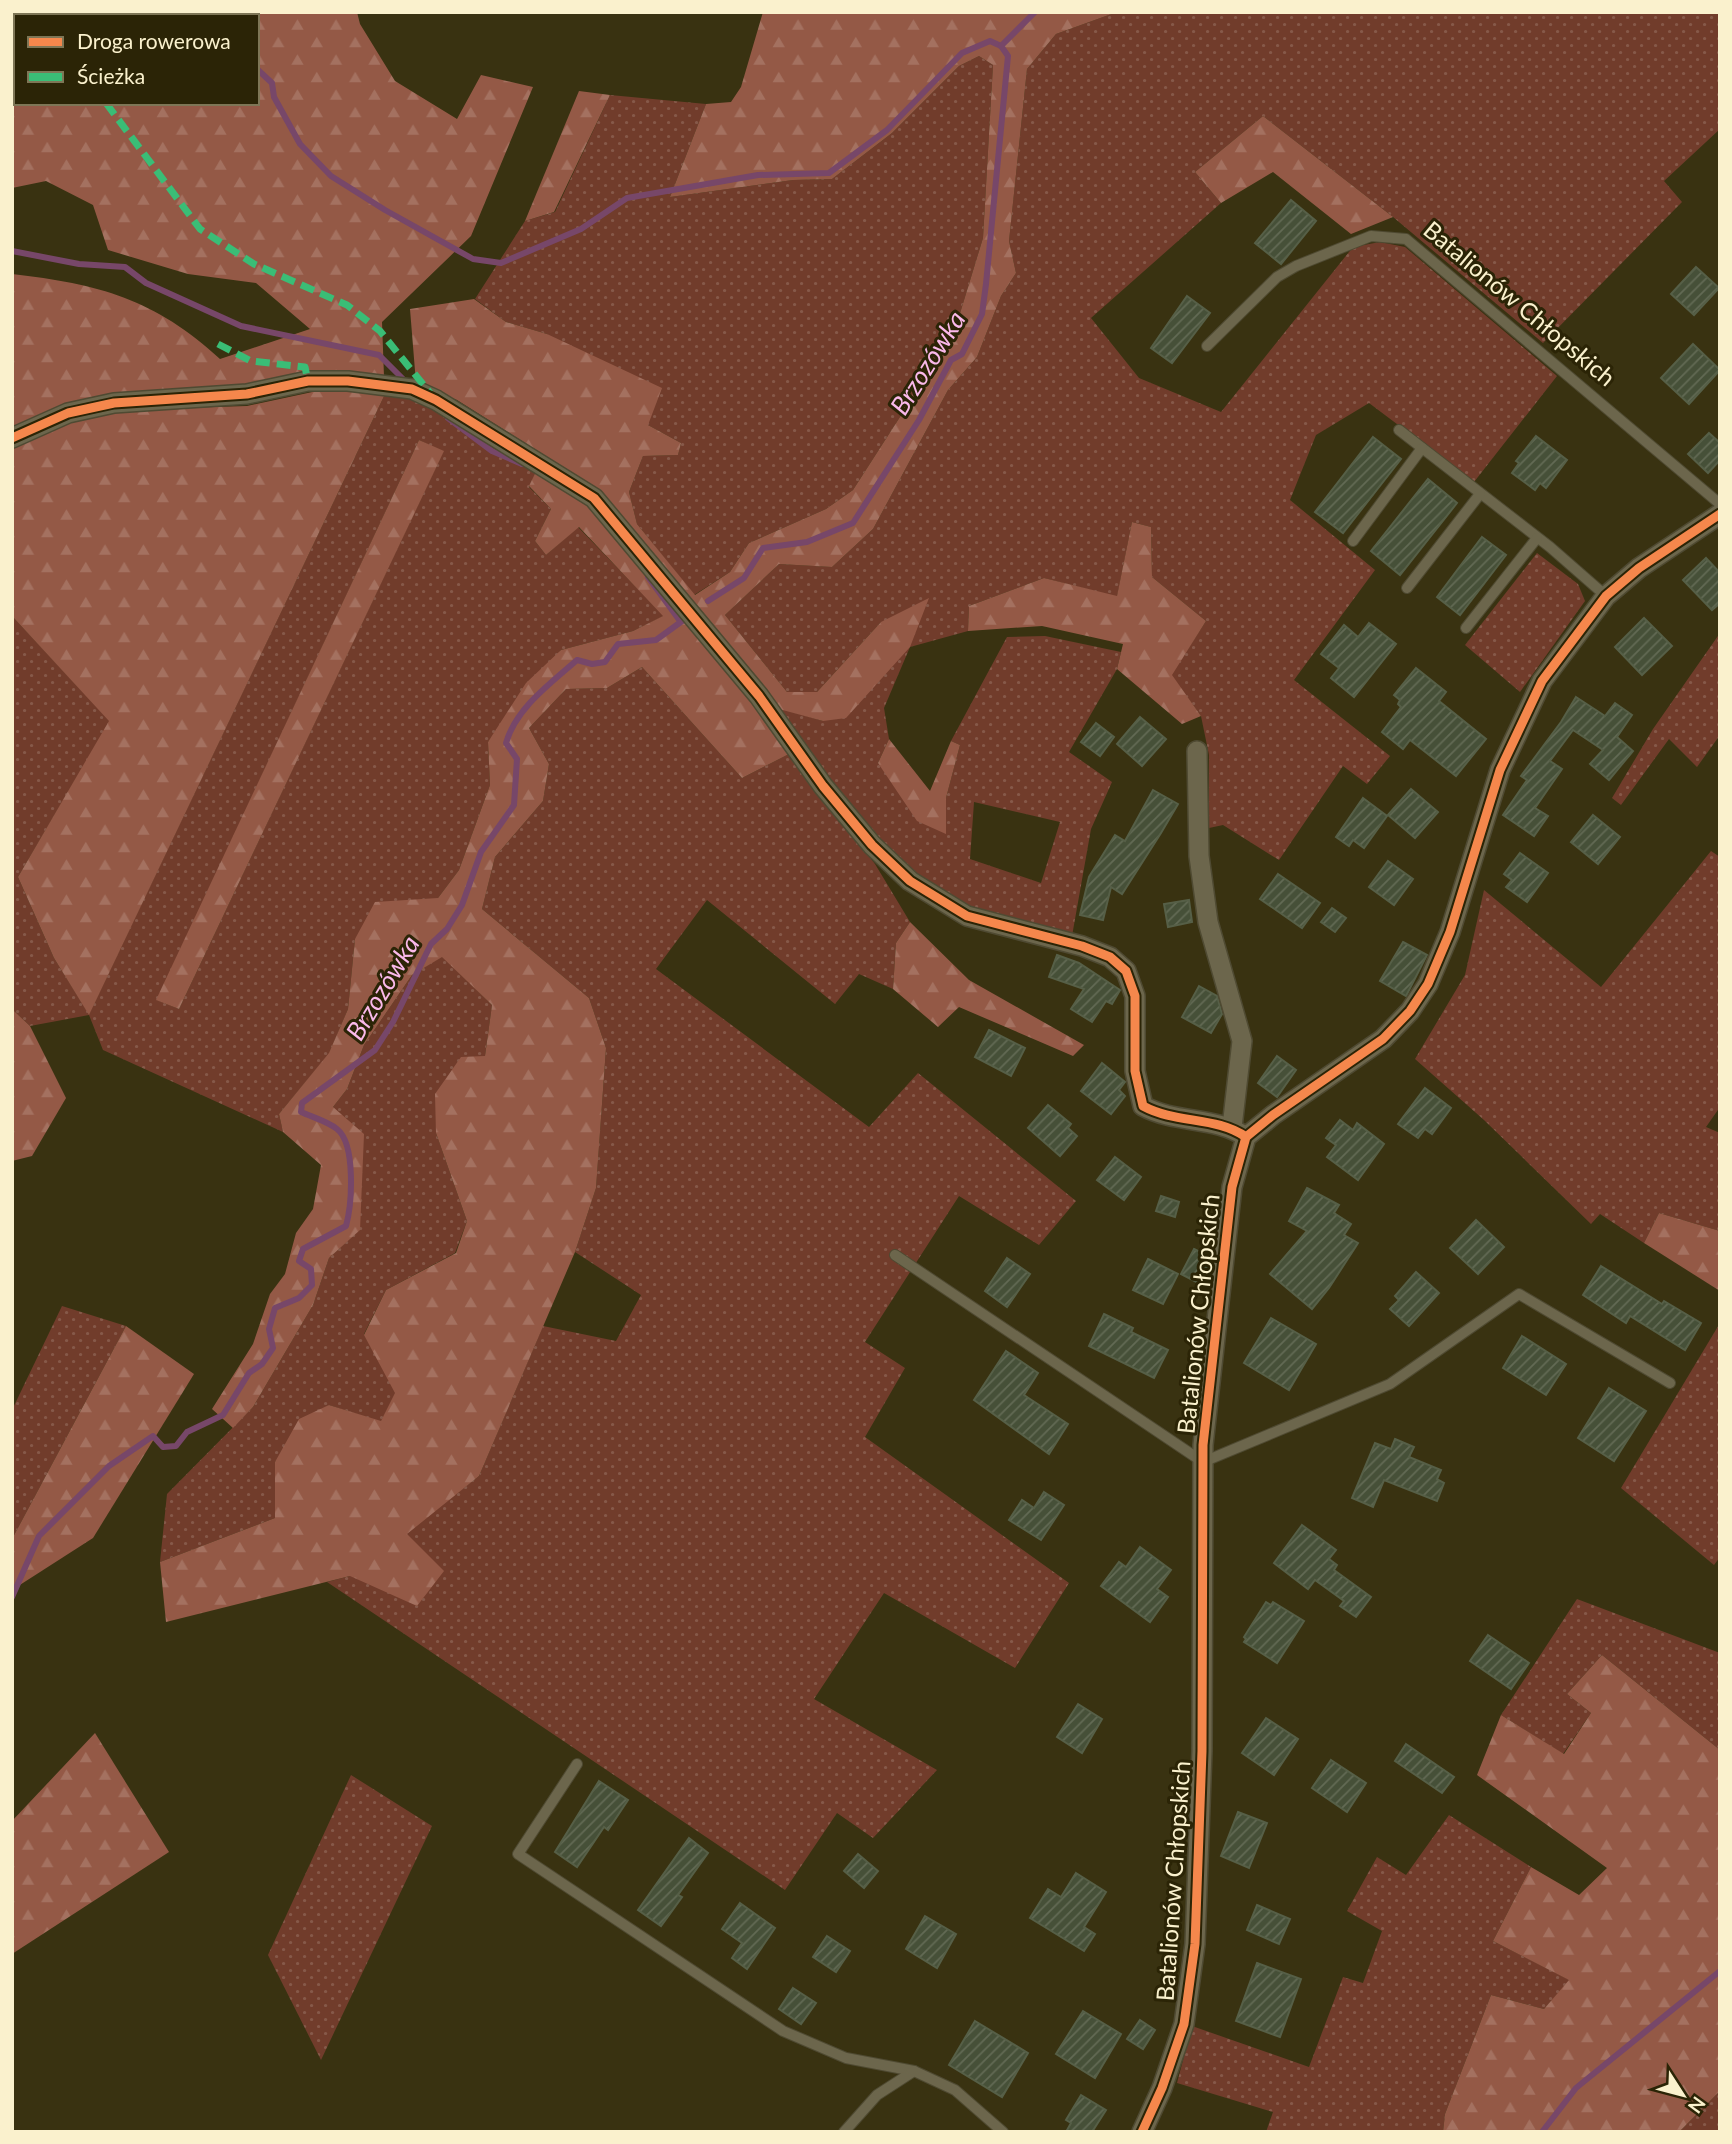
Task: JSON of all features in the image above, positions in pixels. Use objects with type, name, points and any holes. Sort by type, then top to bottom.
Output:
[{"type":"street","points":[[12,438],[68,413],[114,403],[247,394],[308,381],[348,381],[412,389],[436,400],[594,498],[759,696],[823,786],[872,845],[910,881],[967,916],[1082,947],[1110,957],[1126,971],[1135,996],[1135,1072],[1143,1106],[1161,1116],[1239,1132],[1273,1115],[1383,1039],[1410,1011],[1428,984],[1450,932],[1500,770],[1542,681],[1606,596],[1639,568],[1720,514]]},
{"type":"street","name":"Batalionów Chłopskich","points":[[1142,2132],[1162,2088],[1184,2024],[1195,1944],[1202,1751],[1203,1462],[1239,1132],[1242,1041],[1208,922],[1199,856],[1197,751]]},
{"type":"lane","name":"Batalionów Chłopskich","points":[[1206,346],[1277,277],[1296,265],[1371,236],[1406,239],[1720,504]]},
{"type":"lane","points":[[1399,430],[1606,596]]},
{"type":"lane","points":[[1353,541],[1422,448]]},
{"type":"lane","points":[[1406,589],[1480,494]]},
{"type":"lane","points":[[1466,628],[1537,538]]},
{"type":"lane","points":[[895,1255],[1203,1462],[1390,1384],[1519,1294],[1670,1383]]},
{"type":"lane","points":[[577,1764],[518,1854],[783,2031],[846,2057],[914,2071],[955,2090],[1003,2132]]},
{"type":"lane","points":[[844,2132],[877,2095],[914,2071]]},
{"type":"shaded area","points":[[1117,12],[1720,12],[1720,129],[1664,181],[1682,202],[1543,343],[1393,217],[1263,116],[1195,172],[1221,203],[1091,318],[1139,378],[1221,412],[1353,247],[1380,242],[1405,247],[1557,376],[1474,482],[1369,403],[1316,435],[1290,500],[1375,570],[1294,680],[1390,756],[1367,784],[1343,766],[1279,860],[1223,825],[1209,828],[1209,755],[1201,716],[1171,675],[1206,621],[1152,577],[1151,527],[1132,522],[1117,597],[1044,578],[969,606],[968,631],[910,647],[884,708],[889,739],[878,763],[946,833],[946,798],[960,745],[951,741],[1007,637],[1045,636],[1121,652],[1117,669],[1069,752],[1112,782],[1091,829],[1072,936],[978,914],[938,891],[911,870],[886,847],[840,794],[779,708],[823,721],[881,622],[817,692],[787,692],[725,615],[779,564],[832,567],[873,529],[948,390],[977,357],[1001,296],[1016,273],[1009,241],[1027,69],[1056,34]],"holes":[[[974,802],[1060,822],[1041,883],[970,859]]]},
{"type":"shaded area","points":[[979,56],[993,65],[983,238],[954,333],[853,490],[826,509],[749,543],[730,572],[694,595],[637,524],[629,492],[643,456],[678,455],[681,443],[648,425],[547,334],[506,322],[475,299],[525,221],[555,212],[610,95],[706,104],[670,197],[793,180],[832,179],[892,133],[959,66]]},
{"type":"shaded area","points":[[386,392],[422,397],[537,470],[529,487],[551,509],[535,541],[546,555],[578,527],[664,616],[633,631],[561,650],[488,742],[490,785],[459,870],[438,898],[355,939],[348,1009],[329,1054],[279,1114],[283,1132],[103,1050],[89,1015],[30,1026],[12,1009],[12,616],[110,721],[18,877],[54,958],[89,1014]],"holes":[[[419,440],[443,452],[179,1009],[157,1000]]]},
{"type":"shaded area","points":[[1537,553],[1578,584],[1585,601],[1520,692],[1465,645]]},
{"type":"shaded area","points":[[1720,633],[1720,735],[1697,767],[1669,739],[1621,805],[1612,798],[1653,729]]},
{"type":"shaded area","points":[[642,667],[742,778],[789,754],[875,864],[910,922],[896,943],[893,989],[859,974],[835,1004],[707,900],[656,969],[869,1127],[918,1073],[1076,1201],[1039,1245],[959,1196],[865,1342],[905,1368],[865,1437],[1069,1583],[1015,1668],[884,1593],[814,1699],[937,1770],[873,1838],[837,1813],[785,1890],[327,1582],[350,1576],[479,1476],[543,1326],[616,1341],[641,1295],[575,1252],[596,1188],[606,1048],[589,998],[482,909],[495,857],[543,801],[549,764],[529,728],[566,689],[607,688]]},
{"type":"shaded area","points":[[1711,851],[1720,857],[1720,1107],[1706,1127],[1720,1133],[1720,1231],[1659,1213],[1644,1243],[1600,1214],[1591,1224],[1484,1120],[1415,1059],[1465,975],[1484,890],[1601,987]]},
{"type":"shaded area","points":[[442,956],[492,1005],[485,1056],[436,1133],[467,1221],[455,1253],[386,1290],[364,1334],[396,1393],[381,1422],[329,1405],[275,1462],[275,1518],[160,1562],[167,1494],[253,1407],[313,1305],[329,1258],[359,1230],[333,1107],[347,1089],[364,1045],[412,975]]},
{"type":"shaded area","points":[[62,1306],[126,1326],[12,1539],[12,1410]]},
{"type":"shaded area","points":[[1720,1323],[1720,1557],[1714,1565],[1621,1488]]},
{"type":"shaded area","points":[[1577,1599],[1720,1653],[1720,1750],[1602,1655],[1567,1694],[1591,1713],[1563,1754],[1501,1715]]},
{"type":"shaded area","points":[[351,1775],[432,1826],[321,2060],[268,1955]]},
{"type":"shaded area","points":[[1449,1815],[1531,1867],[1493,1941],[1570,1980],[1544,2009],[1491,1995],[1445,2114],[1443,2132],[1266,2132],[1273,2112],[1177,2083],[1192,2026],[1309,2067],[1343,1977],[1363,1983],[1382,1931],[1347,1911],[1377,1857],[1406,1875]]},
{"type":"shaded area","points":[[1720,2091],[1720,2132],[1679,2132]]},
{"type":"green space","points":[[12,12],[357,12],[360,24],[395,81],[457,119],[481,75],[533,87],[471,236],[382,322],[384,377],[118,393],[69,404],[12,428],[12,274],[99,289],[149,308],[196,339],[220,359],[310,329],[256,283],[188,274],[108,250],[93,205],[46,181],[12,188]]},
{"type":"green space","points":[[763,12],[1117,12],[1056,34],[1027,69],[1009,241],[1016,273],[1001,296],[977,357],[948,390],[873,529],[832,567],[779,564],[725,615],[787,692],[817,692],[881,622],[929,598],[910,647],[846,718],[823,721],[779,709],[789,754],[742,778],[642,667],[607,688],[566,689],[529,728],[549,764],[543,801],[495,857],[482,909],[589,998],[606,1048],[596,1188],[575,1252],[479,1476],[407,1534],[444,1571],[417,1606],[350,1576],[166,1622],[160,1562],[275,1518],[275,1462],[299,1419],[329,1405],[381,1421],[395,1393],[364,1335],[386,1290],[456,1253],[467,1221],[436,1133],[435,1094],[461,1057],[485,1056],[492,1005],[442,957],[412,975],[364,1045],[347,1089],[333,1107],[364,1134],[360,1230],[329,1258],[313,1305],[253,1407],[233,1428],[212,1409],[253,1344],[270,1294],[285,1274],[296,1233],[313,1209],[321,1165],[283,1132],[279,1114],[329,1053],[348,1009],[355,939],[375,902],[438,898],[459,870],[490,785],[488,742],[526,683],[561,650],[633,631],[663,616],[579,527],[546,555],[535,541],[551,509],[529,486],[544,455],[457,400],[416,383],[410,309],[474,299],[506,322],[547,334],[662,388],[648,425],[681,443],[678,455],[643,456],[629,492],[637,524],[695,595],[730,572],[749,543],[826,509],[853,490],[954,333],[983,238],[993,65],[979,56],[959,66],[892,133],[832,179],[793,180],[670,197],[706,104],[731,102],[741,87]]},
{"type":"green space","points":[[579,91],[610,95],[554,212],[525,221]]},
{"type":"green space","points":[[1263,116],[1393,217],[1351,234],[1273,172],[1221,203],[1195,172]]},
{"type":"green space","points":[[317,391],[386,392],[89,1015],[54,958],[18,877],[109,721],[12,616],[12,446],[71,420],[117,410],[247,406]]},
{"type":"green space","points":[[419,440],[444,451],[179,1009],[156,1000]]},
{"type":"green space","points":[[1132,522],[1151,527],[1152,577],[1206,621],[1172,675],[1201,716],[1182,724],[1117,669],[1123,644],[1042,626],[968,631],[969,606],[1044,578],[1117,596]]},
{"type":"green space","points":[[889,739],[930,791],[951,741],[960,745],[946,798],[946,834],[917,821],[878,763]]},
{"type":"green space","points":[[910,922],[969,980],[1084,1045],[1073,1056],[959,1007],[938,1027],[893,989],[896,943]]},
{"type":"green space","points":[[12,1009],[30,1026],[66,1098],[32,1156],[12,1161]]},
{"type":"green space","points":[[1659,1213],[1720,1231],[1720,1291],[1644,1243]]},
{"type":"green space","points":[[126,1326],[194,1374],[93,1538],[12,1590],[12,1539]]},
{"type":"green space","points":[[1602,1655],[1720,1750],[1720,2091],[1679,2132],[1443,2132],[1445,2114],[1491,1995],[1544,2009],[1569,1980],[1493,1941],[1531,1867],[1579,1895],[1607,1868],[1477,1775],[1501,1715],[1564,1754],[1591,1713],[1567,1694]]},
{"type":"green space","points":[[95,1733],[169,1852],[12,1954],[12,1821]]},
{"type":"building","points":[[1291,200],[1316,221],[1281,264],[1255,243]]},
{"type":"building","points":[[1696,267],[1719,288],[1694,315],[1671,294]]},
{"type":"building","points":[[1187,296],[1210,313],[1172,363],[1151,348]]},
{"type":"building","points":[[1693,344],[1720,370],[1689,404],[1661,378]]},
{"type":"building","points":[[1709,433],[1720,443],[1720,460],[1708,473],[1688,454]]},
{"type":"building","points":[[1536,436],[1567,460],[1546,488],[1540,483],[1535,490],[1512,473],[1519,463],[1516,461]]},
{"type":"building","points":[[1373,437],[1401,459],[1343,533],[1315,512]]},
{"type":"building","points":[[1428,479],[1457,503],[1400,575],[1371,551]]},
{"type":"building","points":[[1482,537],[1506,555],[1460,615],[1437,597]]},
{"type":"building","points":[[1706,558],[1720,573],[1720,603],[1712,610],[1683,580]]},
{"type":"building","points":[[1644,618],[1672,646],[1642,675],[1615,647]]},
{"type":"building","points":[[1369,623],[1396,644],[1354,697],[1331,678],[1339,668],[1321,654],[1344,625],[1358,637]]},
{"type":"building","points":[[1416,668],[1446,692],[1439,701],[1486,739],[1456,776],[1410,740],[1403,749],[1382,732],[1401,707],[1398,704],[1400,700],[1394,695]]},
{"type":"building","points":[[1576,697],[1605,716],[1615,703],[1632,715],[1617,737],[1633,751],[1609,780],[1590,764],[1603,750],[1573,730],[1550,761],[1562,769],[1535,808],[1548,816],[1534,836],[1503,815],[1527,780],[1521,776]]},
{"type":"building","points":[[1140,717],[1166,739],[1142,766],[1117,744]]},
{"type":"building","points":[[1096,723],[1114,737],[1100,756],[1081,742]]},
{"type":"building","points":[[1411,789],[1438,812],[1415,838],[1388,815]]},
{"type":"building","points":[[1153,790],[1178,804],[1122,894],[1111,887],[1103,920],[1080,915],[1089,877],[1115,835],[1125,841]]},
{"type":"building","points":[[1363,798],[1387,816],[1364,848],[1353,840],[1349,846],[1336,837]]},
{"type":"building","points":[[1593,815],[1620,837],[1598,864],[1571,842]]},
{"type":"building","points":[[1520,853],[1548,873],[1527,902],[1506,887],[1512,880],[1504,874]]},
{"type":"building","points":[[1388,861],[1413,879],[1394,905],[1369,887]]},
{"type":"building","points":[[1278,874],[1320,903],[1302,928],[1260,899]]},
{"type":"building","points":[[1189,900],[1192,922],[1168,927],[1164,904]]},
{"type":"building","points":[[1332,908],[1346,918],[1335,932],[1321,922]]},
{"type":"building","points":[[1403,942],[1427,955],[1406,996],[1380,981]]},
{"type":"building","points":[[1057,955],[1079,963],[1120,990],[1112,1004],[1106,1001],[1092,1022],[1071,1009],[1084,989],[1049,977]]},
{"type":"building","points":[[1199,986],[1217,996],[1222,1014],[1211,1033],[1182,1017]]},
{"type":"building","points":[[989,1030],[1025,1048],[1011,1076],[975,1057]]},
{"type":"building","points":[[1277,1056],[1296,1070],[1277,1097],[1258,1083]]},
{"type":"building","points":[[1102,1063],[1125,1082],[1119,1090],[1125,1096],[1111,1114],[1081,1091]]},
{"type":"building","points":[[1425,1088],[1451,1108],[1432,1134],[1425,1129],[1418,1138],[1398,1124]]},
{"type":"building","points":[[1048,1105],[1071,1124],[1068,1128],[1077,1136],[1060,1156],[1028,1128]]},
{"type":"building","points":[[1340,1120],[1353,1130],[1357,1123],[1384,1144],[1358,1180],[1327,1157],[1336,1145],[1326,1138]]},
{"type":"building","points":[[1115,1157],[1141,1177],[1124,1200],[1097,1180]]},
{"type":"building","points":[[1307,1188],[1339,1205],[1334,1213],[1351,1224],[1344,1235],[1358,1243],[1312,1309],[1270,1274],[1307,1231],[1289,1221]]},
{"type":"building","points":[[1161,1196],[1179,1202],[1175,1217],[1156,1211]]},
{"type":"building","points":[[1476,1220],[1504,1247],[1478,1274],[1450,1248]]},
{"type":"building","points":[[1194,1249],[1212,1258],[1208,1288],[1181,1274]]},
{"type":"building","points":[[1007,1258],[1030,1274],[1007,1307],[985,1291]]},
{"type":"building","points":[[1148,1259],[1178,1274],[1163,1304],[1133,1290]]},
{"type":"building","points":[[1601,1266],[1662,1304],[1664,1301],[1701,1323],[1685,1350],[1630,1316],[1626,1323],[1583,1295]]},
{"type":"building","points":[[1416,1272],[1439,1293],[1409,1326],[1390,1309],[1399,1300],[1395,1296]]},
{"type":"building","points":[[1104,1314],[1133,1328],[1131,1332],[1168,1350],[1154,1378],[1089,1346]]},
{"type":"building","points":[[1271,1318],[1316,1344],[1289,1390],[1244,1363]]},
{"type":"building","points":[[1522,1336],[1566,1364],[1546,1395],[1503,1368]]},
{"type":"building","points":[[1006,1351],[1038,1373],[1024,1395],[1068,1424],[1049,1454],[974,1400]]},
{"type":"building","points":[[1609,1388],[1646,1411],[1614,1461],[1578,1438]]},
{"type":"building","points":[[1395,1439],[1414,1447],[1409,1457],[1441,1470],[1437,1479],[1444,1483],[1437,1501],[1384,1480],[1373,1507],[1352,1498],[1375,1443],[1391,1449]]},
{"type":"building","points":[[1044,1492],[1064,1505],[1041,1540],[1009,1520],[1022,1500],[1034,1508]]},
{"type":"building","points":[[1302,1525],[1336,1550],[1329,1559],[1337,1565],[1334,1570],[1371,1597],[1356,1617],[1340,1606],[1344,1601],[1315,1580],[1308,1589],[1274,1563]]},
{"type":"building","points":[[1140,1547],[1171,1570],[1157,1589],[1168,1597],[1150,1622],[1101,1586],[1119,1562],[1126,1567]]},
{"type":"building","points":[[1266,1602],[1271,1605],[1273,1602],[1304,1621],[1277,1663],[1244,1642],[1244,1637]]},
{"type":"building","points":[[1488,1635],[1529,1663],[1511,1689],[1470,1661]]},
{"type":"building","points":[[1078,1704],[1102,1719],[1082,1753],[1057,1737]]},
{"type":"building","points":[[1266,1718],[1298,1739],[1274,1775],[1242,1753]]},
{"type":"building","points":[[1406,1744],[1454,1777],[1442,1793],[1395,1761]]},
{"type":"building","points":[[1331,1760],[1366,1783],[1347,1812],[1312,1788]]},
{"type":"building","points":[[599,1781],[628,1800],[608,1830],[604,1827],[577,1867],[555,1852]]},
{"type":"building","points":[[1238,1812],[1267,1823],[1249,1868],[1221,1856]]},
{"type":"building","points":[[689,1838],[708,1853],[678,1895],[682,1897],[661,1926],[638,1910]]},
{"type":"building","points":[[858,1854],[878,1871],[864,1888],[844,1871]]},
{"type":"building","points":[[1076,1873],[1106,1892],[1084,1927],[1095,1934],[1084,1951],[1030,1918],[1048,1889],[1061,1897]]},
{"type":"building","points":[[740,1903],[775,1928],[747,1969],[732,1958],[742,1943],[722,1929]]},
{"type":"building","points":[[1257,1905],[1290,1919],[1279,1944],[1247,1930]]},
{"type":"building","points":[[925,1916],[956,1934],[937,1968],[906,1949]]},
{"type":"building","points":[[827,1936],[850,1951],[836,1972],[813,1957]]},
{"type":"building","points":[[1257,1963],[1301,1979],[1280,2037],[1236,2021]]},
{"type":"building","points":[[793,1988],[816,2003],[801,2024],[779,2009]]},
{"type":"building","points":[[1083,2011],[1121,2034],[1095,2078],[1056,2054]]},
{"type":"building","points":[[1140,2020],[1155,2030],[1143,2049],[1127,2039]]},
{"type":"building","points":[[975,2021],[1028,2053],[1002,2097],[949,2065]]},
{"type":"building","points":[[1081,2095],[1106,2110],[1092,2132],[1066,2132],[1071,2123],[1066,2120]]},
{"type":"waterway","name":"Brzozówka","points":[[708,601],[744,578],[763,548],[807,542],[853,523],[919,420],[951,360],[962,354],[982,314],[986,284],[1008,56],[1001,46],[1035,12]]},
{"type":"waterway","points":[[259,71],[272,83],[274,97],[300,144],[331,176],[385,210],[473,259],[501,263],[581,229],[627,198],[758,175],[829,173],[887,130],[962,53],[990,41],[1001,46]]},
{"type":"waterway","points":[[12,251],[79,264],[125,267],[146,283],[241,326],[379,355],[405,381]]},
{"type":"waterway","points":[[448,418],[492,451],[522,464]]},
{"type":"waterway","points":[[648,577],[680,621]]},
{"type":"waterway","name":"Brzozówka","points":[[12,1597],[39,1536],[109,1466],[153,1436],[163,1447],[176,1446],[187,1432],[223,1415],[249,1373],[262,1364],[273,1348],[269,1329],[275,1308],[299,1298],[312,1285],[311,1269],[299,1261],[303,1249],[346,1226],[351,1190],[347,1147],[337,1129],[301,1112],[302,1103],[375,1050],[393,1022],[431,944],[447,929],[462,905],[481,852],[514,805],[517,759],[506,743],[518,718],[535,697],[577,660],[592,664],[605,662],[618,644],[656,640],[685,619]]},
{"type":"waterway","points":[[1542,2132],[1576,2088],[1720,1971]]},
{"type":"marked path","points":[[107,105],[200,229],[254,264],[347,305],[380,331],[430,393]]},
{"type":"marked path","points":[[218,344],[251,361],[305,367],[308,381]]},
{"type":"cycle path","points":[[12,438],[68,413],[114,403],[247,394],[308,381],[348,381],[412,389],[436,400],[594,498],[759,696],[823,786],[872,845],[910,881],[967,916],[1082,946],[1110,957],[1126,971],[1135,996],[1135,1071],[1143,1106],[1156,1112],[1222,1126],[1246,1137]]},
{"type":"cycle path","points":[[1142,2132],[1162,2088],[1184,2024],[1195,1944],[1202,1751],[1203,1445],[1232,1187],[1246,1137],[1273,1115],[1383,1039],[1410,1011],[1428,984],[1450,932],[1500,770],[1542,681],[1606,596],[1639,568],[1720,514]]}]
